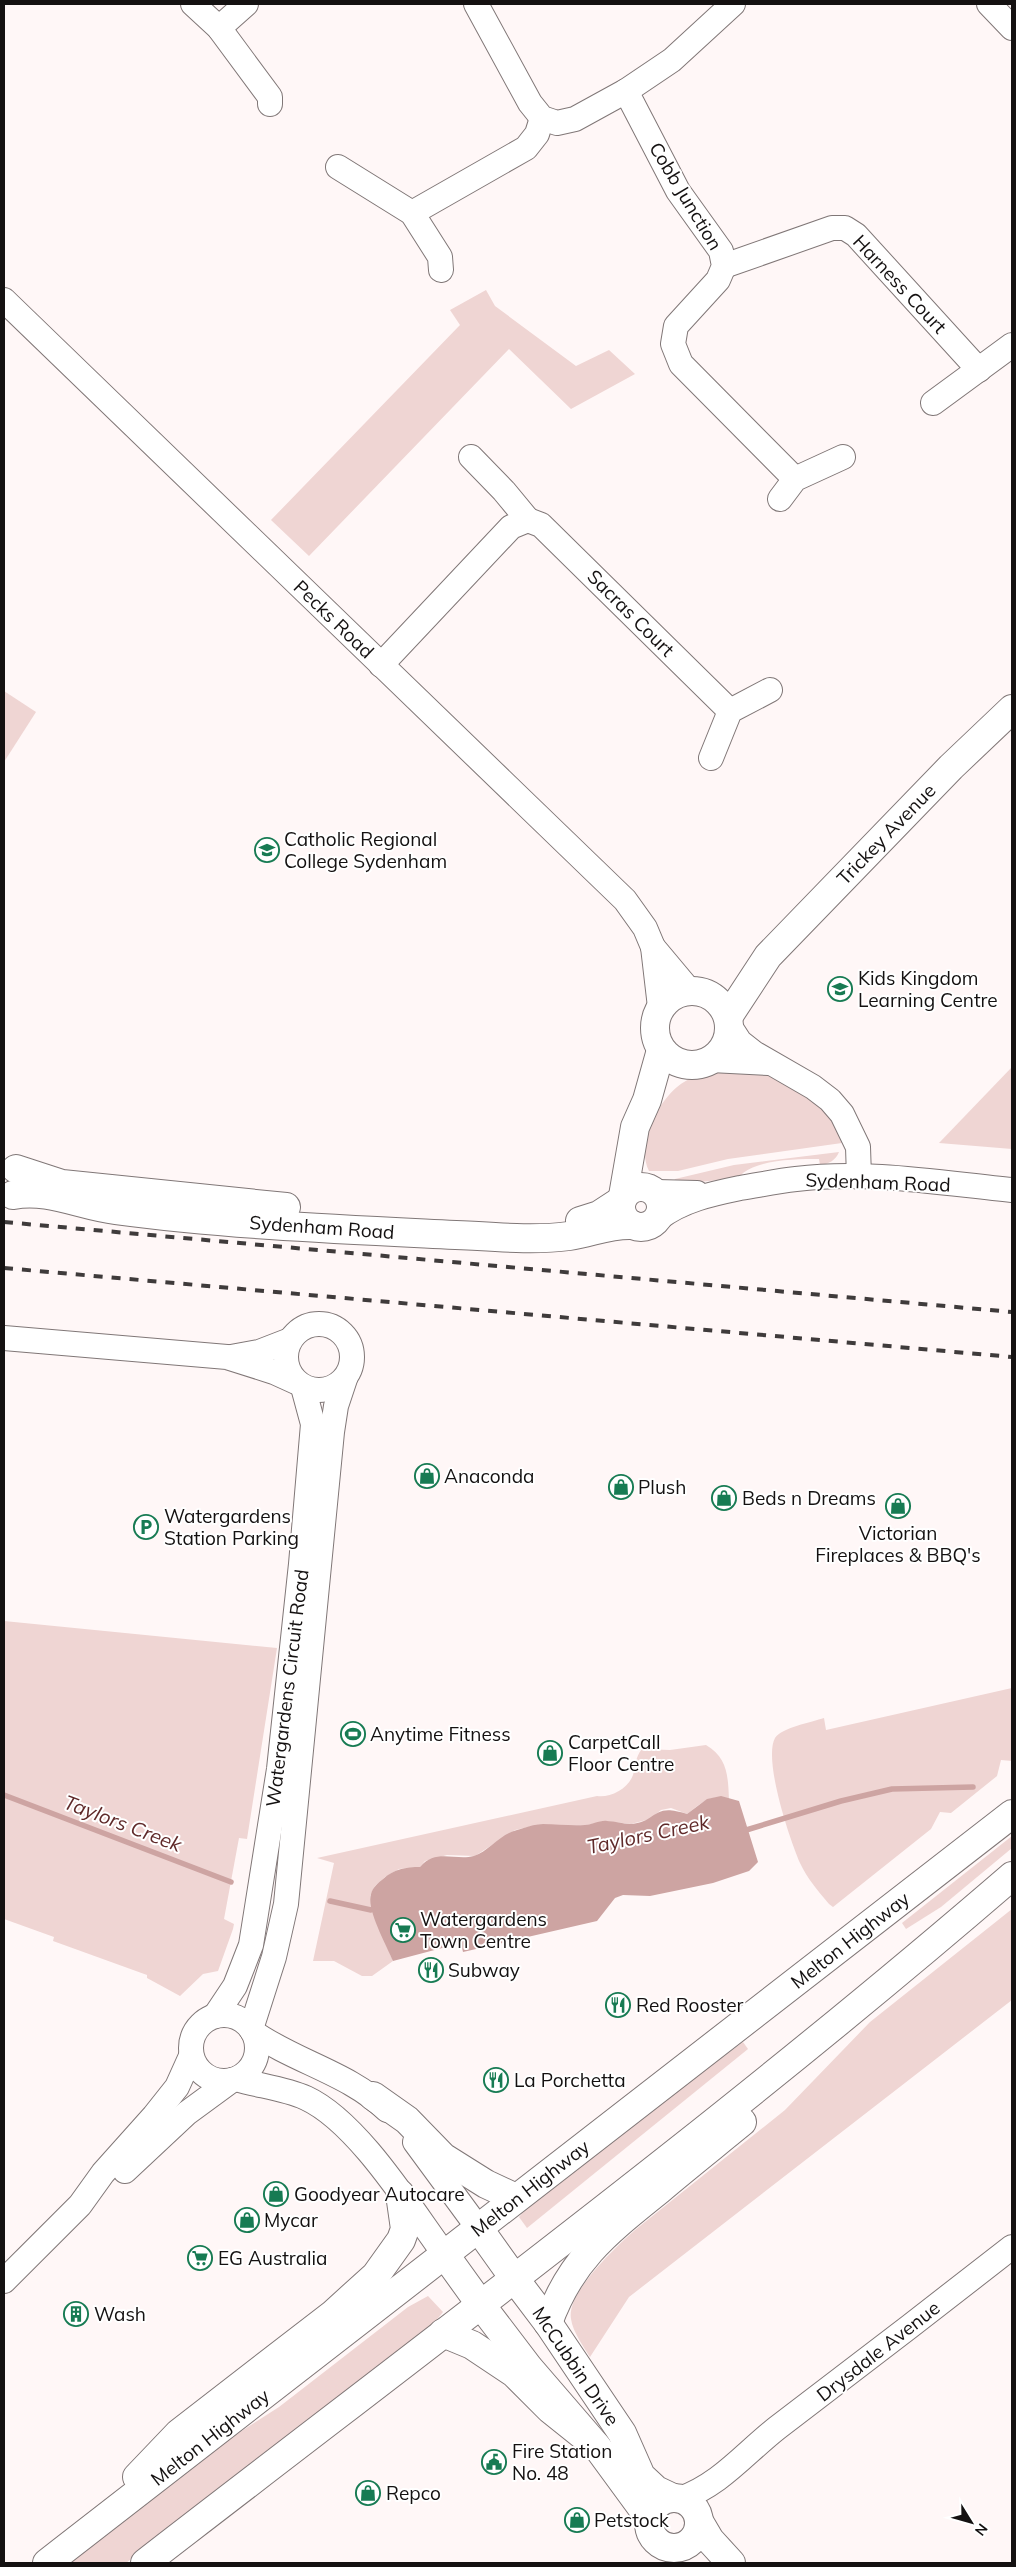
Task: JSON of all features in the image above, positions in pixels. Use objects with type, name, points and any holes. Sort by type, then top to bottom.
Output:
[{"type":"main road","name":"Trickey Avenue","points":[[728,1021],[763,962],[951,767],[1012,709]]},
{"type":"main road","name":"Trickey Avenue","points":[[697,992],[763,962]]},
{"type":"main road","points":[[632,1145],[654,1199],[644,1227],[632,1225],[621,1212],[632,1145],[637,1119],[647,1100],[661,1050],[654,1029],[655,1018],[660,1007],[673,996],[697,992],[719,1002],[728,1021],[725,1045],[706,1062],[683,1073],[647,1100]]},
{"type":"main road","points":[[661,1050],[678,1063],[706,1062]]},
{"type":"main road","name":"Sydenham Road","points":[[9,1181],[62,1184],[248,1213],[513,1238],[559,1237],[608,1226],[632,1225]]},
{"type":"main road","points":[[623,1198],[633,1188],[654,1199]]},
{"type":"main road","name":"Sydenham Road","points":[[248,1213],[524,1224],[567,1223],[587,1220],[600,1215],[623,1198]]},
{"type":"main road","name":"Melton Highway","points":[[47,2563],[1012,1814]]},
{"type":"main road","points":[[146,2563],[442,2333],[481,2305],[828,2030],[1012,1876]]},
{"type":"main road","points":[[548,2323],[560,2292],[575,2269],[600,2239],[758,2109],[828,2030]]},
{"type":"main road","points":[[373,2096],[407,2120],[443,2157],[486,2184],[516,2198]]},
{"type":"main road","points":[[76,2541],[179,2433],[333,2314],[369,2282],[401,2240],[405,2219],[400,2194]]},
{"type":"main road","name":"McCubbin Drive","points":[[479,2229],[548,2323],[622,2433],[642,2476],[649,2485],[676,2498]]},
{"type":"main road","name":"McCubbin Drive","points":[[445,2255],[529,2368],[596,2445],[650,2519]]},
{"type":"main road","points":[[442,2333],[472,2345],[514,2373],[550,2408],[596,2445]]},
{"type":"main road","points":[[718,2563],[680,2548],[671,2548],[657,2542],[650,2531],[650,2519],[658,2504],[676,2498],[692,2505],[710,2540],[731,2563]]},
{"type":"main road","points":[[680,2548],[694,2539],[699,2520]]},
{"type":"street","points":[[193,4],[220,28],[270,97],[270,104]]},
{"type":"street","points":[[220,28],[246,4]]},
{"type":"street","points":[[476,4],[530,103],[542,118],[557,123],[575,119],[626,92],[672,60],[734,4]]},
{"type":"street","points":[[988,4],[1012,28]]},
{"type":"street","name":"Cobb Junction","points":[[626,92],[678,191],[721,251],[724,266],[718,280],[676,326],[673,344],[680,364],[795,479]]},
{"type":"street","points":[[412,213],[526,148],[537,134],[542,118]]},
{"type":"street","points":[[338,167],[412,213],[440,257],[441,270]]},
{"type":"street","name":"Harness Court","points":[[724,266],[832,228],[845,228],[856,235],[979,370]]},
{"type":"street","name":"Pecks Road","points":[[4,300],[625,900],[645,928],[653,947],[660,1007]]},
{"type":"street","points":[[933,403],[1012,345]]},
{"type":"street","name":"Sacras Court","points":[[471,457],[528,520],[541,525],[730,711]]},
{"type":"street","points":[[780,499],[795,479],[843,457]]},
{"type":"street","points":[[381,665],[511,527],[528,520]]},
{"type":"street","points":[[711,758],[730,711],[770,690]]},
{"type":"street","name":"Pecks Road","points":[[653,947],[697,992]]},
{"type":"street","points":[[728,1021],[740,1042],[769,1063],[813,1087],[830,1100],[842,1114],[858,1148],[859,1177]]},
{"type":"street","points":[[706,1062],[769,1063]]},
{"type":"street","name":"Sydenham Road","points":[[654,1199],[715,1193],[797,1178],[859,1177],[1012,1190]]},
{"type":"street","points":[[4,1338],[227,1357],[274,1372],[300,1385],[325,1390],[339,1384],[344,1379],[352,1361],[352,1351],[348,1342],[334,1327],[314,1324],[297,1332],[290,1340],[259,1352],[227,1357]]},
{"type":"street","points":[[290,1340],[286,1362],[289,1373],[300,1385]]},
{"type":"street","name":"Watergardens Circuit Road","points":[[252,2030],[274,1957],[286,1904],[332,1432],[336,1406],[344,1379]]},
{"type":"street","name":"Watergardens Circuit Road","points":[[235,1986],[251,1945],[268,1844],[301,1564],[313,1424],[300,1385]]},
{"type":"street","name":"Watergardens Circuit Road","points":[[215,2016],[235,1986],[258,1959],[274,1957]]},
{"type":"street","points":[[445,2255],[362,2146],[333,2116],[308,2099],[290,2092],[234,2079],[215,2080],[207,2077],[200,2071],[191,2056],[190,2046],[196,2029],[202,2023],[215,2016],[231,2015],[246,2023],[252,2030],[280,2050],[334,2074],[373,2096],[407,2131],[479,2229]]},
{"type":"street","points":[[80,2205],[113,2183],[182,2118],[251,2067],[257,2050],[252,2030]]},
{"type":"street","points":[[4,2281],[80,2205],[103,2173],[174,2092],[191,2056]]},
{"type":"street","name":"Drysdale Avenue","points":[[676,2498],[700,2492],[714,2483],[772,2432],[1012,2247]]},
{"type":"street","name":"Drysdale Avenue","points":[[699,2520],[746,2455]]},
{"type":"shaded area","points":[[486,290],[495,306],[576,366],[609,350],[635,374],[571,409],[509,349],[309,556],[271,520],[460,325],[450,310]]},
{"type":"shaded area","points":[[4,691],[36,712],[4,762]]},
{"type":"shaded area","points":[[1012,1067],[1012,1149],[939,1143]]},
{"type":"shaded area","points":[[715,1069],[774,1076],[800,1089],[822,1107],[837,1130],[842,1143],[728,1159],[678,1171],[649,1171],[645,1149],[647,1138],[650,1126],[662,1104],[681,1084],[695,1076]]},
{"type":"shaded area","points":[[839,1152],[829,1163],[820,1165],[819,1159],[770,1162],[751,1168],[737,1178],[672,1185],[675,1179],[734,1165]]},
{"type":"shaded area","points":[[4,1621],[277,1648],[247,1839],[239,1838],[224,1919],[234,1924],[233,1929],[218,1971],[203,1974],[180,1996],[147,1978],[147,1975],[53,1941],[54,1937],[4,1919]]},
{"type":"shaded area","points":[[1012,1688],[1012,1761],[1001,1760],[997,1776],[951,1813],[940,1812],[931,1829],[833,1907],[829,1904],[803,1869],[790,1837],[779,1800],[772,1764],[772,1749],[778,1734],[790,1728],[824,1718],[826,1730]]},
{"type":"shaded area","points":[[706,1745],[723,1762],[727,1776],[729,1800],[717,1797],[711,1798],[687,1814],[671,1808],[661,1810],[650,1819],[631,1824],[605,1821],[587,1825],[561,1826],[542,1824],[515,1830],[475,1856],[447,1855],[425,1861],[420,1867],[399,1869],[385,1877],[375,1886],[370,1896],[372,1910],[393,1961],[372,1976],[362,1976],[334,1961],[313,1961],[334,1863],[317,1858],[597,1796],[607,1796],[618,1792],[631,1780],[637,1758],[642,1749],[670,1750]]},
{"type":"shaded area","points":[[1012,1836],[1012,1848],[941,1907],[906,1929],[902,1923]]},
{"type":"shaded area","points":[[1012,1909],[1012,2000],[629,2297],[590,2357],[574,2329],[571,2319],[572,2308],[576,2296],[584,2284],[606,2258],[635,2230],[785,2110],[870,2022]]},
{"type":"shaded area","points":[[743,2042],[748,2049],[527,2228],[519,2217],[538,2194]]},
{"type":"shaded area","points":[[428,2296],[443,2312],[430,2328],[126,2563],[63,2563],[178,2472],[279,2407],[408,2307]]},
{"type":"water","points":[[721,1796],[739,1801],[758,1862],[749,1871],[713,1883],[650,1896],[623,1895],[615,1898],[597,1921],[463,1952],[461,1943],[393,1961],[374,1918],[370,1901],[374,1887],[396,1871],[420,1867],[426,1861],[439,1856],[474,1856],[511,1832],[533,1825],[585,1825],[604,1821],[630,1824],[639,1823],[661,1811],[667,1810],[687,1814],[707,1799]]},
{"type":"waterway","name":"Taylors Creek","points":[[743,1831],[841,1801],[892,1789],[973,1787]]},
{"type":"waterway","name":"Taylors Creek","points":[[4,1795],[231,1882]]},
{"type":"waterway","name":"Taylors Creek","points":[[330,1901],[371,1910],[377,1908]]},
{"type":"railway","points":[[4,1222],[1012,1312]]},
{"type":"railway","points":[[4,1268],[1012,1357]]},
{"type":"place","name":"Catholic Regional College Sydenham","points":[[267,850]]},
{"type":"place","name":"Kids Kingdom Learning Centre","points":[[840,989]]},
{"type":"place","name":"Anaconda","points":[[427,1476]]},
{"type":"place","name":"Plush","points":[[621,1487]]},
{"type":"place","name":"Beds n Dreams","points":[[724,1498]]},
{"type":"place","name":"Victorian Fireplaces & BBQ's","points":[[898,1506]]},
{"type":"place","name":"Watergardens Station Parking","points":[[146,1527]]},
{"type":"place","name":"Anytime Fitness","points":[[353,1734]]},
{"type":"place","name":"CarpetCall Floor Centre","points":[[550,1753]]},
{"type":"place","name":"Watergardens Town Centre","points":[[403,1930]]},
{"type":"place","name":"Subway","points":[[431,1970]]},
{"type":"place","name":"Red Rooster","points":[[618,2005]]},
{"type":"place","name":"La Porchetta","points":[[496,2080]]},
{"type":"place","name":"Goodyear Autocare","points":[[276,2194]]},
{"type":"place","name":"Mycar","points":[[247,2220]]},
{"type":"place","name":"EG Australia","points":[[200,2258]]},
{"type":"place","name":"Wash","points":[[76,2314]]},
{"type":"place","name":"Fire Station No. 48","points":[[494,2462]]},
{"type":"place","name":"Repco","points":[[368,2493]]},
{"type":"place","name":"Petstock","points":[[577,2520]]}]
